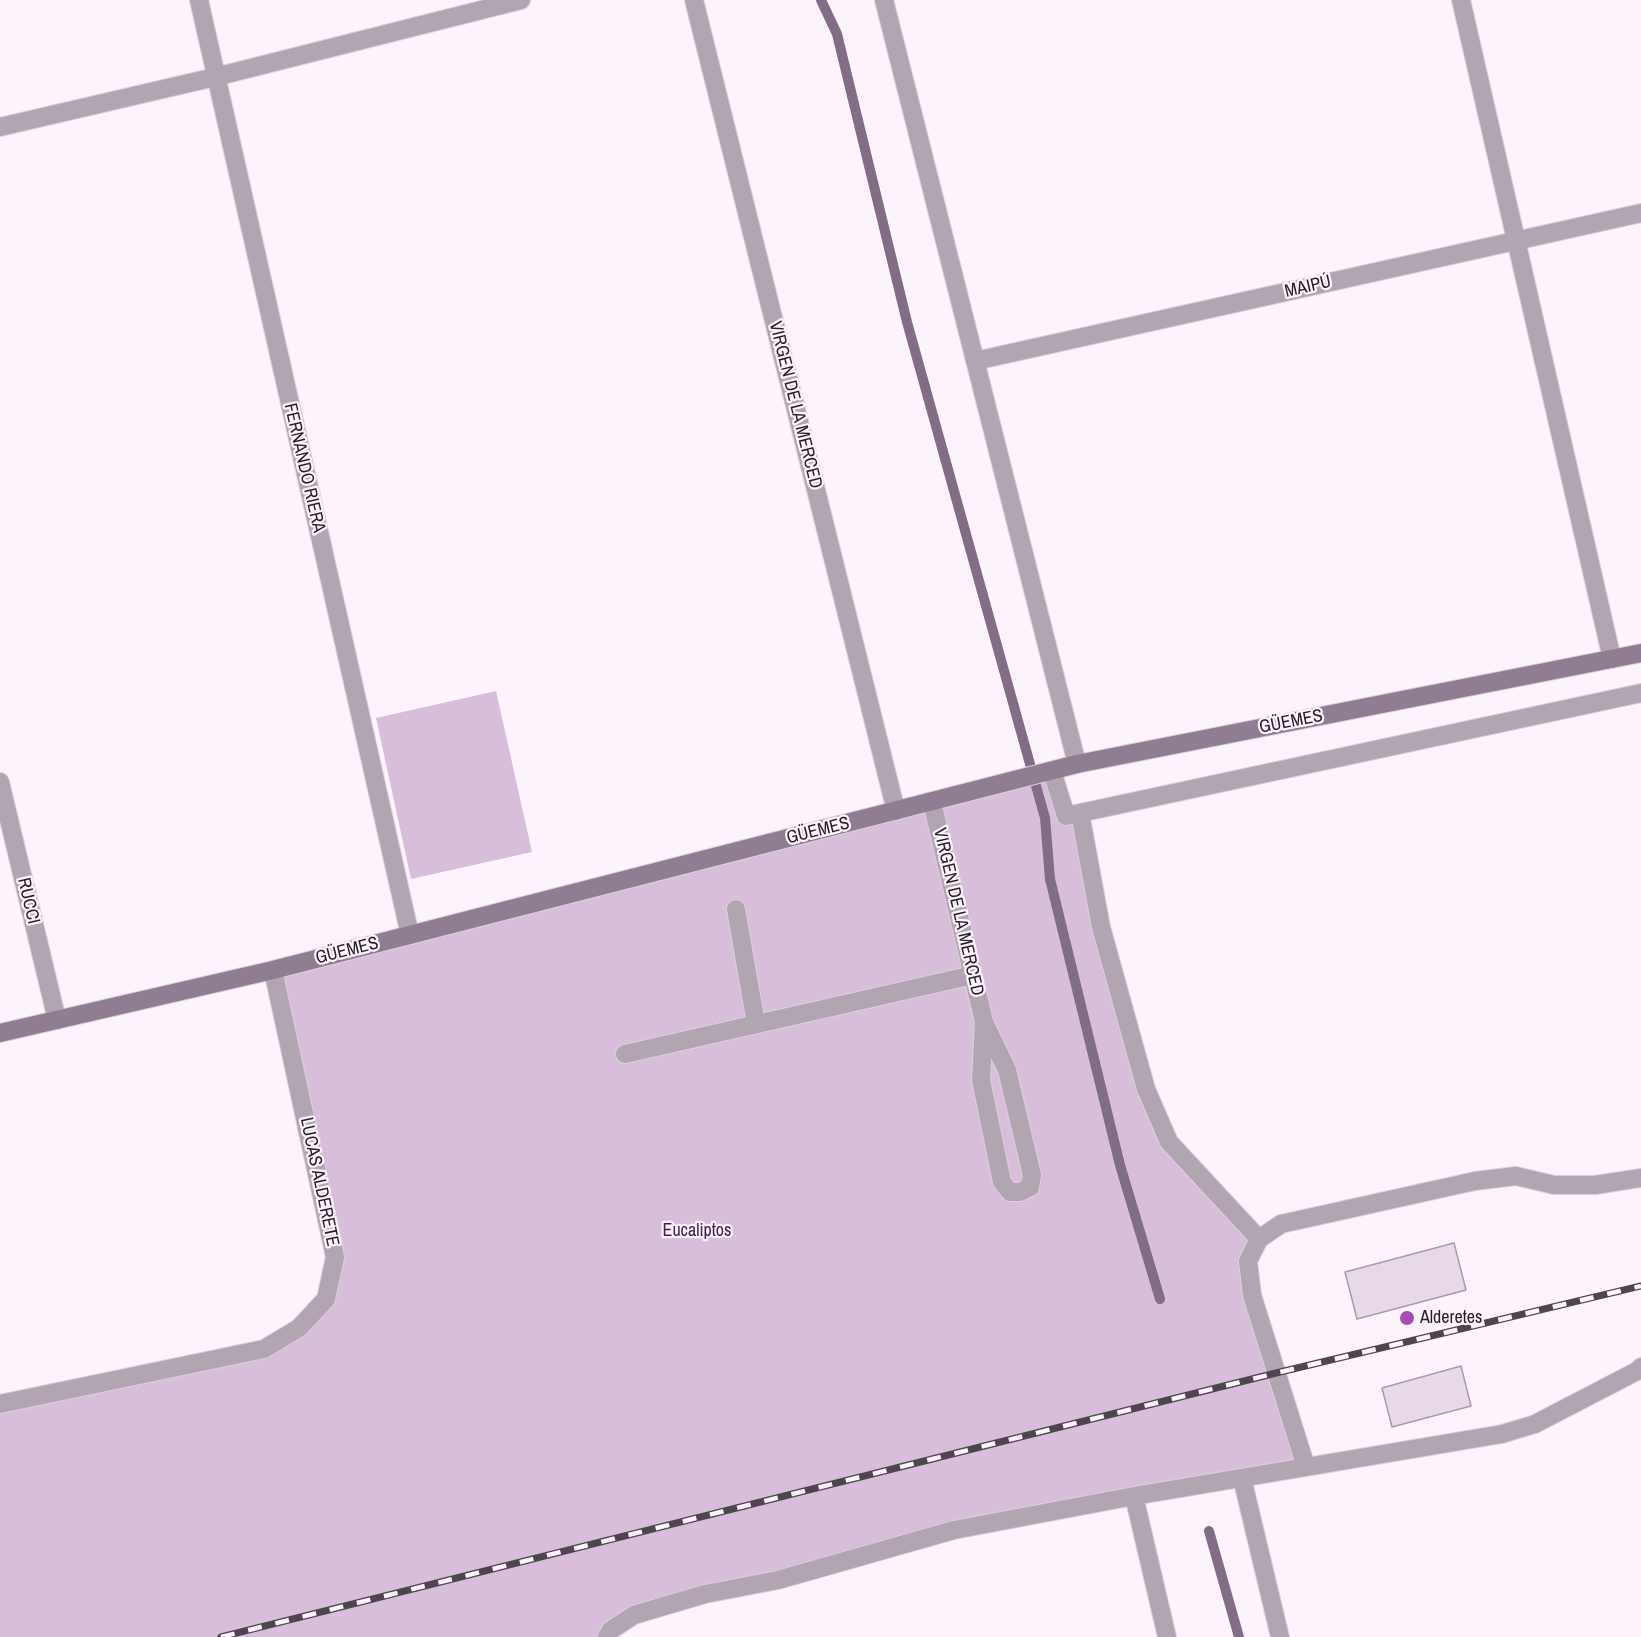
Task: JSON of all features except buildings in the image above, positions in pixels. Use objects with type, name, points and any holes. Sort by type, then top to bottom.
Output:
[{"type":"street","name":"FERNANDO RIERA","points":[[199,0],[410,935]]},
{"type":"street","points":[[0,127],[215,77],[520,0]]},
{"type":"street","name":"VIRGEN DE LA MERCED","points":[[694,0],[896,811]]},
{"type":"street","points":[[884,0],[1077,764]]},
{"type":"street","points":[[1461,0],[1612,659]]},
{"type":"street","name":"MAIPÚ","points":[[975,361],[1641,213]]},
{"type":"street","name":"GÜEMES","points":[[0,1033],[273,970],[1077,764],[1641,653]]},
{"type":"street","points":[[1050,771],[1066,816],[1641,693]]},
{"type":"street","name":"RUCCI","points":[[0,782],[57,1020]]},
{"type":"street","name":"VIRGEN DE LA MERCED","points":[[932,802],[984,1022],[1007,1070],[1032,1175],[1029,1187],[1020,1192],[1010,1192],[1002,1182],[981,1080],[984,1022]]},
{"type":"street","points":[[1080,813],[1101,927],[1146,1089],[1169,1142],[1259,1239]]},
{"type":"street","points":[[736,909],[756,1024]]},
{"type":"street","name":"LUCAS ALDERETE","points":[[0,1404],[264,1349],[299,1328],[326,1299],[335,1257],[273,970]]},
{"type":"street","points":[[626,1054],[973,975]]},
{"type":"street","points":[[1306,1467],[1252,1295],[1248,1261],[1259,1239],[1281,1224],[1475,1181],[1516,1176],[1554,1185],[1595,1185],[1641,1178]]},
{"type":"street","points":[[607,1637],[611,1630],[634,1615],[705,1594],[778,1580],[954,1530],[1134,1496],[1502,1434],[1535,1424],[1641,1367]]},
{"type":"street","points":[[1242,1478],[1280,1637]]},
{"type":"street","points":[[1134,1496],[1167,1637]]},
{"type":"green space","points":[[496,691],[532,852],[411,879],[376,718]]},
{"type":"green space","name":"Eucaliptos","points":[[1052,771],[1066,816],[1080,813],[1101,927],[1169,1142],[1259,1239],[1248,1261],[1306,1467],[1037,1514],[634,1615],[606,1637],[0,1637],[0,1404],[264,1349],[326,1299],[335,1257],[273,970]]},
{"type":"waterway","points":[[821,0],[837,34],[907,322],[1045,818],[1050,879],[1120,1165],[1160,1299]]},
{"type":"waterway","points":[[1209,1531],[1239,1637]]},
{"type":"railway","points":[[221,1637],[1276,1373],[1641,1286]]},
{"type":"place","name":"Alderetes","points":[[1407,1318]]}]
